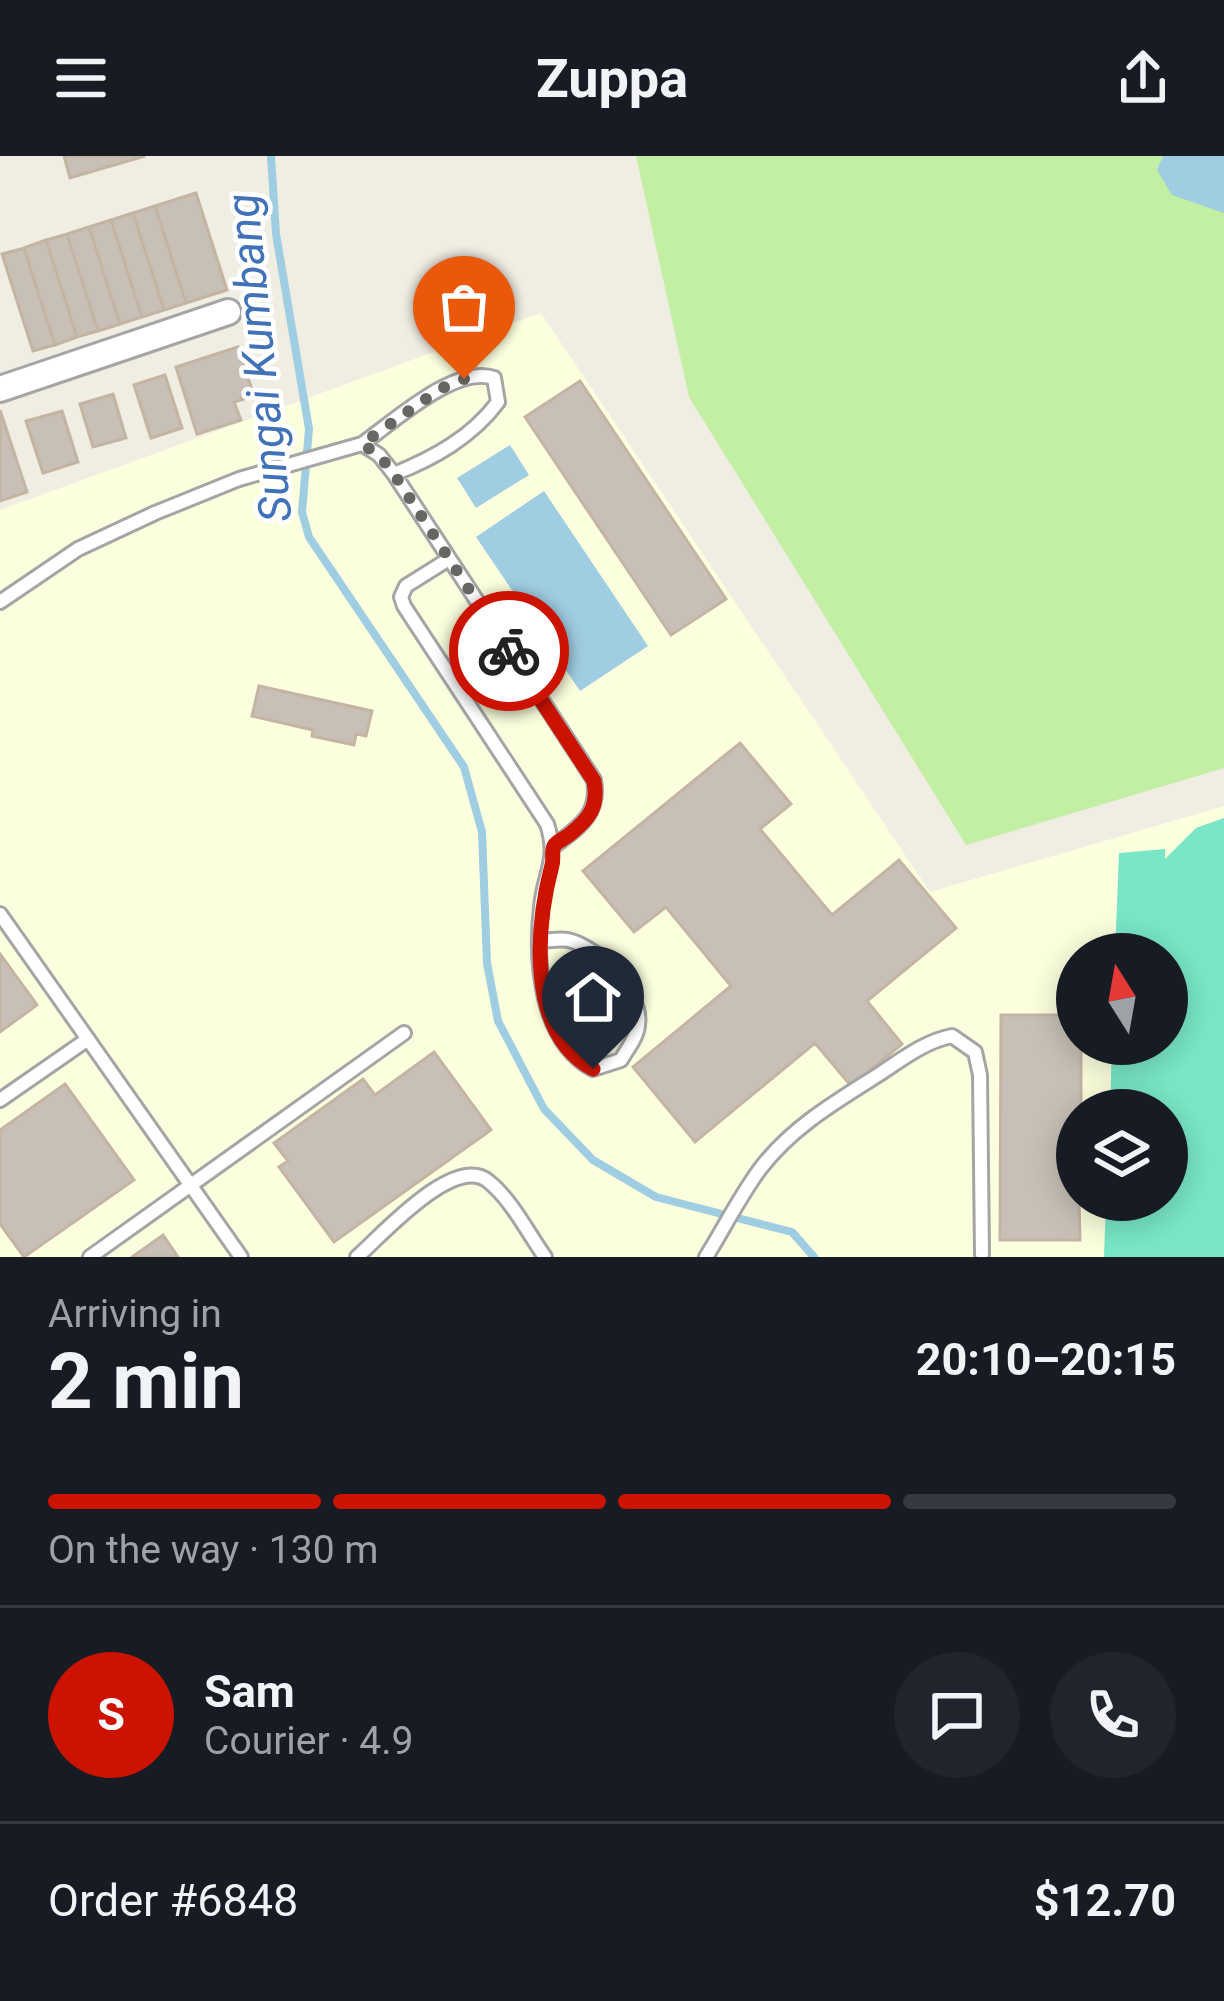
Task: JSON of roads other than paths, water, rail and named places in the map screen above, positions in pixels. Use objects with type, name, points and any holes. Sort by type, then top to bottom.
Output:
[{"type":"street","points":[[0,388],[228,312]]},
{"type":"lane","points":[[0,602],[78,549],[239,479],[356,445],[440,389],[464,379],[494,378],[498,402],[488,415],[426,461],[394,474]]},
{"type":"lane","points":[[356,445],[379,455],[394,474],[594,781],[593,811],[554,846]]},
{"type":"lane","points":[[449,560],[406,586],[401,597],[404,607],[547,824],[554,846],[541,904],[539,941],[540,968],[555,1027],[575,1060],[593,1069],[621,1060],[638,1031],[639,1016],[630,994],[593,952],[568,940],[539,941]]},
{"type":"lane","points":[[0,914],[241,1257]]},
{"type":"lane","points":[[90,1257],[404,1033]]},
{"type":"lane","points":[[706,1257],[761,1167],[819,1112],[937,1039],[952,1036],[975,1052],[980,1075],[982,1254]]},
{"type":"lane","points":[[0,1100],[88,1039]]},
{"type":"lane","points":[[357,1257],[439,1185],[470,1174],[484,1177],[496,1189],[545,1257]]},
{"type":"water","points":[[1163,156],[1224,156],[1224,213],[1172,195],[1157,170]]},
{"type":"water","points":[[510,445],[529,475],[476,508],[457,478]]},
{"type":"water","points":[[544,491],[648,646],[580,691],[476,537]]},
{"type":"waterway","name":"Sungai Kumbang","points":[[271,156],[276,234],[309,429],[302,512],[309,537],[464,767],[482,832],[487,963],[498,1021],[544,1109],[593,1160],[656,1197],[792,1232],[814,1257]]}]
